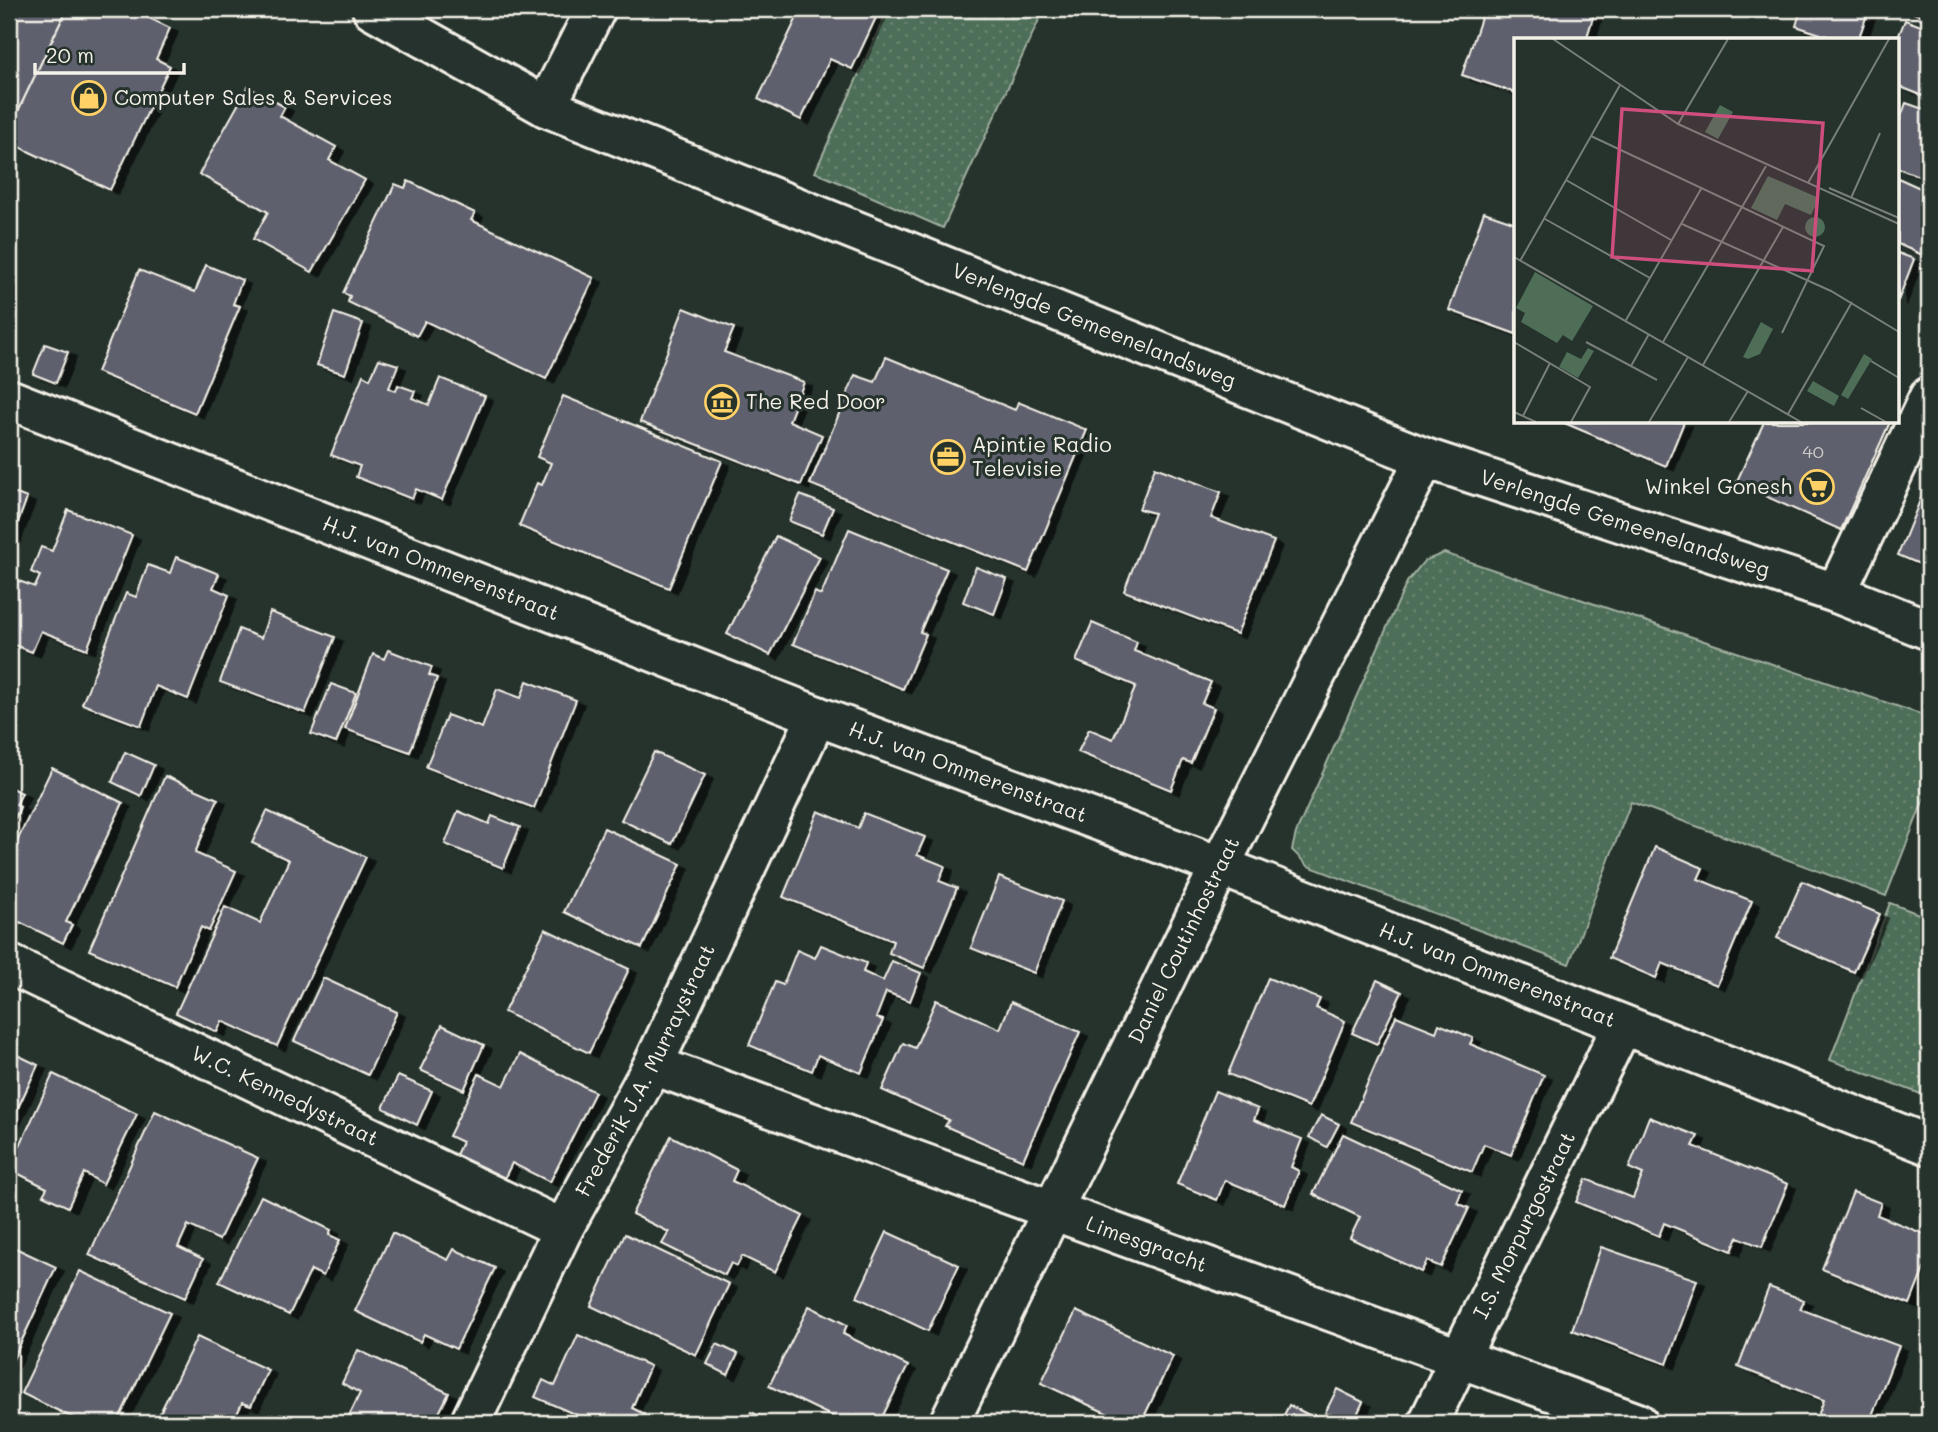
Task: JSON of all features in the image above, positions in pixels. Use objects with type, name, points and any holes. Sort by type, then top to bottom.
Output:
[{"type":"street","name":"Verlengde Gemeenelandsweg","points":[[372,9],[546,107],[1425,458],[1836,593],[1929,629]]},
{"type":"street","points":[[546,107],[596,9]]},
{"type":"street","points":[[1836,593],[1929,397]]},
{"type":"street","name":"H.J. van Ommerenstraat","points":[[9,399],[817,716],[1220,866],[1622,1026],[1929,1144]]},
{"type":"street","name":"Daniel Coutinhostraat","points":[[949,1423],[1220,866],[1425,458]]},
{"type":"street","name":"Verlengde Gemeenelandsweg","points":[[1836,593],[1929,599]]},
{"type":"street","name":"Frederik J.A. Murraystraat","points":[[470,1423],[563,1229],[653,1065],[817,716]]},
{"type":"street","name":"W.C. Kennedystraat","points":[[9,964],[563,1229]]},
{"type":"street","name":"I.S. Morpurgostraat","points":[[1428,1423],[1622,1026]]},
{"type":"street","name":"Limesgracht","points":[[653,1065],[1638,1423]]},
{"type":"green space","points":[[888,9],[1044,9],[943,228],[815,172]]},
{"type":"green space","points":[[1444,553],[1929,717],[1929,786],[1886,896],[1631,802],[1569,964],[1308,866],[1292,850],[1296,833],[1407,582],[1424,561]]},
{"type":"green space","points":[[1890,903],[1929,918],[1929,1097],[1830,1060]]},
{"type":"building","points":[[9,9],[67,9],[9,130]]},
{"type":"building","name":"Computer Sales & Services","points":[[67,9],[150,9],[147,17],[170,28],[156,59],[170,66],[110,190],[9,142],[9,130]]},
{"type":"building","points":[[801,9],[880,9],[852,69],[830,59],[801,120],[758,99]]},
{"type":"building","points":[[1484,9],[1578,9],[1594,14],[1587,38],[1514,38],[1514,92],[1462,75]]},
{"type":"building","points":[[1801,9],[1869,9],[1859,38],[1833,38],[1796,26]]},
{"type":"building","points":[[1903,9],[1929,9],[1929,19]]},
{"type":"building","points":[[1905,20],[1929,29],[1929,98],[1899,86],[1898,38]]},
{"type":"building","points":[[248,87],[285,107],[280,116],[336,147],[329,160],[365,180],[312,272],[253,239],[268,212],[199,174]]},
{"type":"building","points":[[1906,103],[1929,111],[1929,180],[1899,168],[1899,122]]},
{"type":"building","points":[[1899,178],[1929,192],[1929,258],[1899,244]]},
{"type":"building","points":[[408,181],[475,213],[471,220],[594,278],[546,379],[425,321],[417,336],[348,302],[350,296],[343,293],[395,184],[405,188]]},
{"type":"building","points":[[1484,212],[1514,222],[1514,333],[1449,310]]},
{"type":"building","points":[[1899,253],[1914,259],[1899,298]]},
{"type":"building","points":[[206,265],[242,280],[233,304],[240,306],[195,413],[97,372],[139,270],[195,292]]},
{"type":"building","name":"The Red Door","points":[[684,308],[734,328],[724,352],[804,382],[789,421],[822,435],[801,485],[640,422]]},
{"type":"building","points":[[334,313],[363,323],[345,374],[317,365]]},
{"type":"building","points":[[45,344],[68,352],[56,383],[33,374]]},
{"type":"building","name":"Apintie Radio Televisie","points":[[886,357],[1015,410],[1018,402],[1087,430],[1028,572],[810,484],[855,375],[875,382]]},
{"type":"building","points":[[379,359],[398,365],[389,388],[396,391],[398,385],[415,391],[412,398],[429,405],[440,378],[485,396],[442,500],[416,489],[412,499],[356,477],[360,466],[331,455],[363,375],[370,379]]},
{"type":"building","points":[[563,396],[722,461],[669,588],[519,526],[537,483],[542,485],[551,463],[537,457]]},
{"type":"building","points":[[1567,424],[1683,424],[1666,466]]},
{"type":"building","points":[[1763,424],[1889,424],[1841,530],[1736,483]]},
{"type":"building","points":[[1155,467],[1221,492],[1211,518],[1274,541],[1237,634],[1124,591],[1154,513],[1139,509]]},
{"type":"building","points":[[1929,478],[1929,568],[1898,555]]},
{"type":"building","points":[[9,491],[27,498],[9,546]]},
{"type":"building","points":[[800,495],[833,508],[822,534],[789,521]]},
{"type":"building","points":[[68,510],[132,535],[87,649],[41,631],[32,652],[9,643],[9,583],[11,578],[35,587],[40,576],[31,572],[41,547],[52,551]]},
{"type":"building","points":[[849,529],[947,569],[920,632],[926,634],[903,689],[793,644],[815,592],[821,595]]},
{"type":"building","points":[[776,536],[820,557],[770,655],[727,634]]},
{"type":"building","points":[[176,557],[219,574],[213,588],[229,595],[188,699],[156,686],[141,726],[82,704],[126,593],[136,597],[148,565],[170,573]]},
{"type":"building","points":[[976,567],[1007,579],[994,614],[963,602]]},
{"type":"building","points":[[270,612],[335,637],[305,713],[220,682],[239,629],[261,638]]},
{"type":"building","points":[[1092,623],[1137,642],[1134,651],[1211,682],[1202,703],[1214,708],[1191,763],[1183,760],[1171,790],[1078,752],[1089,729],[1113,739],[1136,686],[1076,661]]},
{"type":"building","points":[[388,650],[432,667],[429,675],[437,678],[410,752],[345,729],[373,654],[384,659]]},
{"type":"building","points":[[527,681],[576,700],[534,808],[426,767],[447,715],[482,728],[497,689],[521,698]]},
{"type":"building","points":[[331,684],[356,693],[336,743],[311,734]]},
{"type":"building","points":[[125,752],[154,765],[141,796],[112,782]]},
{"type":"building","points":[[654,752],[705,775],[672,844],[621,820]]},
{"type":"building","points":[[52,768],[123,803],[66,922],[72,925],[63,943],[9,917],[9,858]]},
{"type":"building","points":[[165,776],[218,799],[195,853],[236,871],[209,931],[201,927],[175,987],[89,950]]},
{"type":"building","points":[[9,787],[22,793],[16,805],[20,807],[9,832]]},
{"type":"building","points":[[267,811],[366,857],[277,1046],[222,1021],[217,1032],[176,1013],[225,907],[260,923],[289,860],[252,843]]},
{"type":"building","points":[[458,811],[489,824],[492,816],[520,827],[503,868],[445,844]]},
{"type":"building","points":[[818,811],[858,828],[864,813],[925,837],[917,855],[945,866],[939,881],[957,888],[924,968],[889,953],[893,941],[783,897]]},
{"type":"building","points":[[604,828],[681,864],[642,948],[564,912]]},
{"type":"building","points":[[1655,847],[1703,868],[1698,879],[1752,901],[1717,985],[1662,963],[1656,978],[1609,958]]},
{"type":"building","points":[[999,877],[1062,901],[1034,973],[971,948]]},
{"type":"building","points":[[1802,881],[1880,914],[1854,972],[1777,938]]},
{"type":"building","points":[[545,929],[629,969],[589,1053],[504,1012]]},
{"type":"building","points":[[821,945],[866,963],[863,972],[883,981],[892,961],[921,973],[910,1001],[886,992],[876,1018],[883,1020],[861,1073],[818,1055],[812,1071],[749,1045],[775,982],[783,985],[797,950],[815,958]]},
{"type":"building","points":[[323,978],[397,1012],[368,1075],[294,1041]]},
{"type":"building","points":[[1268,978],[1320,999],[1316,1008],[1345,1021],[1309,1107],[1228,1074]]},
{"type":"building","points":[[1377,980],[1402,992],[1377,1044],[1352,1033]]},
{"type":"building","points":[[936,1000],[1000,1029],[1011,1002],[1080,1032],[1023,1160],[945,1126],[949,1120],[882,1090],[903,1043],[915,1048]]},
{"type":"building","points":[[1396,1016],[1436,1032],[1439,1024],[1473,1038],[1470,1044],[1544,1075],[1511,1155],[1484,1144],[1472,1172],[1351,1122]]},
{"type":"building","points":[[442,1025],[484,1045],[464,1090],[420,1070]]},
{"type":"building","points":[[9,1051],[38,1065],[9,1127]]},
{"type":"building","points":[[520,1054],[595,1092],[550,1182],[512,1163],[502,1183],[454,1159],[462,1142],[449,1136],[479,1074],[504,1086]]},
{"type":"building","points":[[53,1074],[137,1114],[103,1184],[84,1173],[68,1207],[43,1195],[47,1188],[9,1169]]},
{"type":"building","points":[[398,1076],[432,1091],[417,1125],[383,1108]]},
{"type":"building","points":[[1215,1091],[1258,1109],[1254,1120],[1302,1139],[1291,1167],[1299,1171],[1285,1205],[1225,1180],[1217,1200],[1177,1184]]},
{"type":"building","points":[[155,1111],[258,1158],[219,1240],[188,1225],[178,1247],[203,1259],[185,1298],[89,1255]]},
{"type":"building","points":[[1321,1115],[1339,1124],[1327,1147],[1309,1137]]},
{"type":"building","points":[[1649,1117],[1698,1136],[1693,1146],[1788,1184],[1762,1247],[1738,1237],[1732,1251],[1664,1223],[1659,1236],[1576,1202],[1586,1179],[1633,1198],[1643,1174],[1629,1168]]},
{"type":"building","points":[[1343,1134],[1462,1190],[1457,1203],[1469,1208],[1441,1267],[1427,1261],[1421,1272],[1350,1238],[1360,1217],[1313,1194]]},
{"type":"building","points":[[671,1136],[737,1170],[732,1181],[803,1216],[775,1272],[742,1256],[737,1266],[731,1263],[725,1275],[662,1244],[669,1232],[632,1214]]},
{"type":"building","points":[[1853,1192],[1881,1203],[1877,1215],[1929,1236],[1929,1256],[1910,1304],[1822,1269]]},
{"type":"building","points":[[261,1196],[331,1230],[329,1235],[340,1240],[323,1276],[311,1270],[289,1315],[219,1282]]},
{"type":"building","points":[[887,1232],[959,1265],[928,1331],[857,1297]]},
{"type":"building","points":[[392,1233],[448,1260],[454,1249],[495,1268],[456,1349],[424,1334],[420,1342],[355,1311]]},
{"type":"building","points":[[625,1234],[729,1284],[696,1355],[591,1306]]},
{"type":"building","points":[[9,1245],[56,1267],[9,1368]]},
{"type":"building","points":[[1601,1247],[1697,1280],[1667,1364],[1572,1330]]},
{"type":"building","points":[[80,1271],[170,1313],[117,1423],[84,1423],[21,1393]]},
{"type":"building","points":[[1769,1287],[1804,1300],[1800,1309],[1899,1346],[1869,1423],[1831,1423],[1817,1418],[1824,1400],[1738,1367]]},
{"type":"building","points":[[809,1306],[847,1325],[843,1334],[908,1366],[879,1423],[846,1423],[769,1386]]},
{"type":"building","points":[[1076,1311],[1173,1356],[1141,1423],[1128,1423],[1041,1383]]},
{"type":"building","points":[[578,1335],[650,1366],[632,1408],[644,1414],[640,1423],[595,1423],[535,1397],[543,1380],[555,1386]]},
{"type":"building","points":[[197,1337],[268,1370],[251,1406],[242,1403],[233,1423],[155,1423]]},
{"type":"building","points":[[717,1344],[738,1354],[728,1375],[707,1364]]},
{"type":"building","points":[[358,1350],[449,1393],[434,1423],[354,1423],[347,1420],[360,1393],[342,1383]]},
{"type":"building","points":[[1337,1389],[1363,1402],[1353,1423],[1345,1423],[1325,1413]]},
{"type":"building","points":[[1289,1405],[1325,1423],[1280,1423]]},
{"type":"building","points":[[751,1412],[776,1423],[745,1423]]},
{"type":"place","name":"Computer Sales & Services","points":[[89,98]]},
{"type":"place","name":"The Red Door","points":[[722,402]]},
{"type":"place","name":"Apintie Radio Televisie","points":[[948,457]]},
{"type":"place","name":"Winkel Gonesh","points":[[1817,487]]}]
